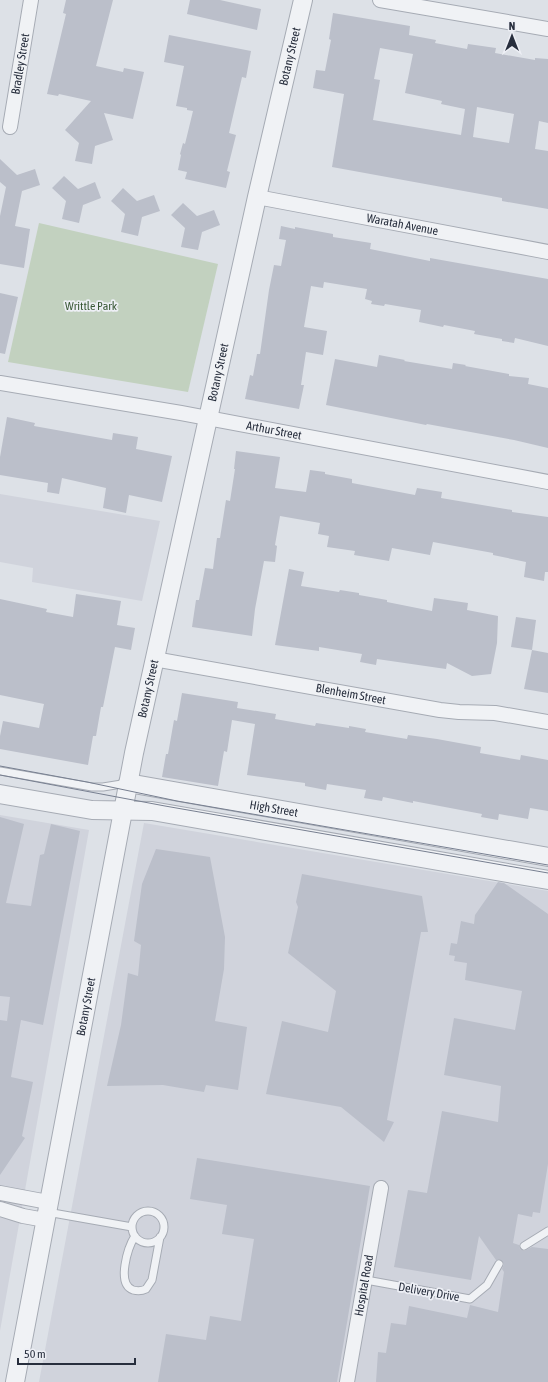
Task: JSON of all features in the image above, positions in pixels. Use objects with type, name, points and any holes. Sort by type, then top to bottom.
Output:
[{"type":"street","name":"Bradley Street","points":[[10,127],[31,0]]},
{"type":"street","name":"Botany Street","points":[[15,1382],[122,811],[154,659],[257,197],[303,0]]},
{"type":"street","points":[[380,0],[548,30]]},
{"type":"street","name":"Waratah Avenue","points":[[257,197],[548,252]]},
{"type":"street","name":"Arthur Street","points":[[0,383],[208,418],[548,482]]},
{"type":"street","name":"Blenheim Street","points":[[154,659],[440,710],[495,713],[548,722]]},
{"type":"street","name":"High Street","points":[[128,783],[548,857]]},
{"type":"street","name":"High Street","points":[[0,794],[87,809],[152,811],[548,880]]},
{"type":"street","name":"Hospital Road","points":[[347,1382],[381,1188]]},
{"type":"street","points":[[0,1194],[47,1211]]},
{"type":"street","points":[[0,1209],[23,1216],[47,1211]]},
{"type":"lane","name":"High Street","points":[[0,771],[92,787],[103,787],[128,783]]},
{"type":"lane","points":[[47,1211],[132,1227]]},
{"type":"lane","points":[[135,1236],[129,1247],[124,1278],[127,1286],[137,1291],[146,1289],[152,1280],[160,1237],[163,1231],[163,1224],[161,1219],[154,1213],[147,1211],[138,1214],[133,1220],[132,1227],[135,1236],[139,1240],[147,1242],[155,1241],[160,1237]]},
{"type":"lane","points":[[524,1246],[548,1231]]},
{"type":"lane","name":"Delivery Drive","points":[[366,1280],[470,1299],[487,1285],[499,1264]]},
{"type":"shaded area","points":[[0,494],[160,521],[142,601],[32,582],[33,568],[0,562]]},
{"type":"shaded area","points":[[0,815],[89,830],[0,1331]]},
{"type":"shaded area","points":[[144,823],[548,891],[548,1382],[39,1382]]},
{"type":"green space","name":"Writtle Park","points":[[39,223],[218,264],[188,392],[8,362]]},
{"type":"building","points":[[66,0],[113,0],[96,66],[123,72],[124,68],[144,72],[133,119],[104,113],[113,140],[95,146],[92,164],[75,161],[79,143],[65,130],[91,101],[59,94],[58,96],[47,94],[66,14],[63,13]]},
{"type":"building","points":[[190,0],[220,0],[261,9],[257,30],[187,14]]},
{"type":"building","points":[[333,13],[410,26],[409,35],[436,40],[435,43],[467,49],[468,44],[496,48],[495,53],[535,60],[535,58],[548,59],[548,123],[539,121],[535,149],[548,151],[548,209],[502,201],[502,198],[332,167],[344,94],[313,88],[316,70],[325,71],[331,40],[329,39]],"holes":[[[380,48],[413,54],[405,93],[442,101],[441,104],[465,109],[461,135],[373,120],[380,80],[374,79]],[[477,107],[514,114],[509,143],[473,137]]]},
{"type":"building","points":[[169,35],[251,51],[246,78],[242,77],[229,133],[236,135],[227,171],[230,172],[226,188],[185,179],[187,172],[178,170],[180,154],[183,143],[185,144],[193,111],[176,106],[184,66],[164,62]]},
{"type":"building","points":[[0,159],[17,175],[35,169],[40,185],[22,191],[15,226],[30,229],[24,268],[0,264],[0,216],[6,187],[0,182]]},
{"type":"building","points":[[64,176],[78,189],[95,182],[101,198],[83,205],[79,223],[62,219],[66,201],[52,188]]},
{"type":"building","points":[[123,188],[137,201],[154,195],[160,211],[142,217],[138,236],[121,232],[125,214],[111,201]]},
{"type":"building","points":[[183,203],[197,216],[214,210],[220,225],[202,232],[198,250],[181,247],[185,228],[171,215]]},
{"type":"building","points":[[281,226],[333,234],[333,237],[371,243],[370,249],[430,261],[430,258],[548,279],[548,346],[515,338],[514,343],[502,341],[502,339],[474,334],[475,331],[419,322],[421,310],[385,304],[384,306],[371,304],[372,301],[365,299],[367,289],[324,282],[323,288],[311,286],[304,327],[327,331],[323,355],[306,352],[301,385],[304,385],[299,409],[245,399],[250,375],[253,376],[257,354],[260,354],[274,265],[281,266],[286,240],[279,239]]},
{"type":"building","points":[[0,293],[18,297],[5,354],[0,353]]},
{"type":"building","points":[[379,355],[452,369],[453,363],[466,365],[465,366],[509,374],[509,376],[529,378],[528,384],[548,388],[548,448],[514,440],[426,425],[326,405],[335,359],[377,367]]},
{"type":"building","points":[[7,417],[35,423],[34,426],[112,440],[113,433],[138,437],[136,449],[172,456],[162,502],[129,495],[126,513],[103,508],[106,488],[62,478],[59,494],[47,492],[48,483],[0,475],[0,457]]},
{"type":"building","points":[[236,451],[280,457],[275,488],[306,492],[310,470],[352,479],[352,483],[415,495],[417,488],[442,492],[441,498],[512,510],[512,512],[548,517],[548,572],[545,572],[544,581],[524,577],[526,562],[493,555],[493,553],[433,542],[430,555],[392,548],[389,561],[354,555],[355,551],[327,547],[329,536],[318,534],[320,523],[280,516],[275,545],[277,546],[275,562],[264,561],[255,609],[252,636],[192,627],[196,600],[199,600],[205,568],[213,569],[217,538],[220,538],[226,500],[230,501]]},
{"type":"building","points":[[289,569],[304,572],[301,586],[339,592],[340,590],[359,593],[359,595],[387,600],[387,602],[432,611],[434,598],[468,603],[467,610],[498,616],[497,643],[491,674],[472,676],[447,663],[446,669],[377,659],[376,665],[360,662],[362,654],[319,647],[319,651],[275,645]]},
{"type":"building","points":[[76,594],[121,601],[117,625],[135,628],[131,650],[115,647],[103,707],[101,707],[96,736],[93,736],[88,765],[0,749],[0,736],[3,721],[39,728],[44,704],[0,695],[0,599],[47,609],[46,612],[73,617]]},
{"type":"building","points":[[516,617],[536,620],[532,650],[511,647]]},
{"type":"building","points":[[532,650],[548,653],[548,693],[524,689]]},
{"type":"building","points":[[182,693],[238,702],[237,708],[276,714],[275,719],[315,726],[316,723],[349,728],[349,726],[366,729],[365,732],[407,739],[408,735],[437,739],[481,747],[480,753],[520,760],[521,755],[548,760],[548,811],[530,808],[528,819],[499,814],[498,820],[481,817],[482,814],[413,801],[413,803],[383,797],[382,801],[364,798],[366,790],[327,784],[326,790],[305,786],[305,783],[247,775],[255,724],[232,720],[227,752],[224,751],[218,786],[162,777],[174,720],[177,721]]},
{"type":"building","points":[[0,817],[24,824],[6,903],[31,906],[40,855],[44,854],[51,824],[80,831],[43,1025],[21,1020],[11,1077],[33,1082],[22,1136],[25,1138],[0,1175],[0,1020],[7,1021],[10,997],[0,996]]},
{"type":"building","points":[[156,849],[210,857],[225,937],[224,969],[215,1021],[247,1027],[238,1090],[206,1085],[204,1092],[163,1085],[107,1086],[121,1025],[128,973],[138,976],[141,945],[134,941],[142,884]]},
{"type":"building","points":[[302,874],[422,896],[428,932],[421,932],[387,1120],[394,1122],[384,1142],[341,1107],[266,1094],[282,1021],[328,1032],[336,991],[288,953],[298,907],[296,902]]},
{"type":"building","points":[[498,882],[504,883],[548,914],[548,1164],[540,1213],[533,1212],[532,1217],[518,1214],[513,1243],[519,1245],[520,1249],[524,1251],[532,1247],[548,1249],[548,1382],[376,1382],[378,1352],[386,1353],[391,1323],[406,1325],[409,1306],[467,1318],[470,1305],[498,1312],[504,1272],[502,1269],[504,1264],[501,1260],[496,1260],[479,1236],[471,1280],[394,1267],[408,1190],[427,1193],[442,1111],[498,1122],[501,1086],[444,1075],[454,1018],[515,1030],[522,991],[465,980],[467,963],[454,961],[455,956],[449,955],[451,943],[457,944],[461,921],[474,924],[475,915]]},
{"type":"building","points":[[197,1158],[370,1186],[337,1382],[158,1382],[166,1334],[206,1340],[210,1316],[241,1321],[254,1239],[222,1234],[227,1205],[190,1199]]},
{"type":"tram line","points":[[0,766],[177,801],[548,865]]},
{"type":"tram line","points":[[0,775],[165,806],[548,873]]}]
